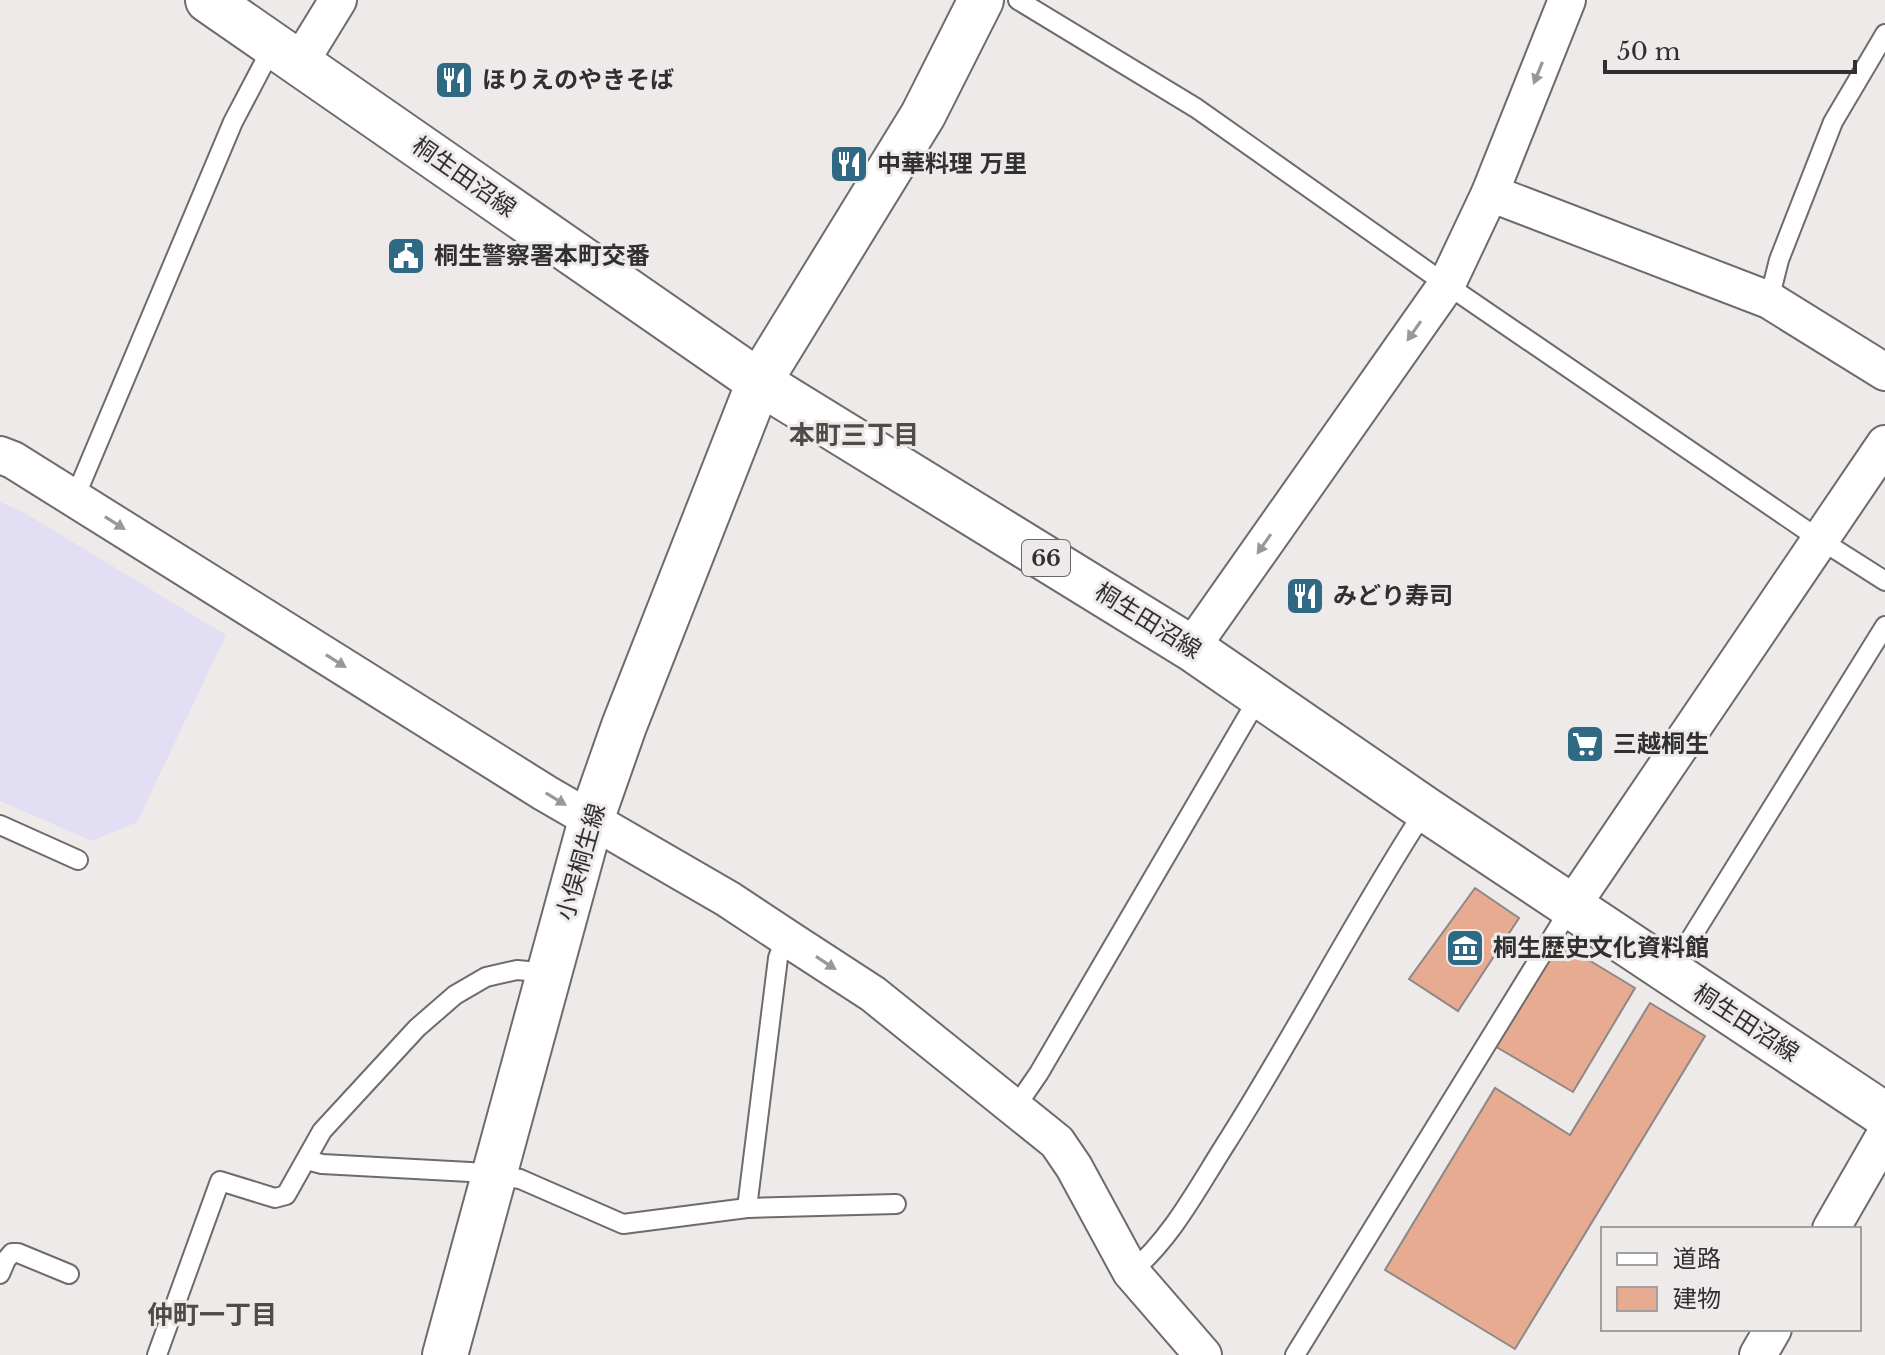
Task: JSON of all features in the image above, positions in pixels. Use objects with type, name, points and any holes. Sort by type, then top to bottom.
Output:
[{"type":"main road","name":"桐生田沼線","points":[[208,0],[759,382],[1191,648],[1425,809],[1885,1115]]},
{"type":"main road","name":"小俣桐生線","points":[[445,1355],[591,820],[624,726],[759,382],[923,115],[981,0]]},
{"type":"street","points":[[287,53],[338,0]]},
{"type":"street","points":[[1191,648],[1447,284],[1490,193],[1567,0]]},
{"type":"street","points":[[1490,193],[1769,300],[1885,372]]},
{"type":"street","points":[[1571,907],[1885,444]]},
{"type":"street","points":[[0,455],[73,497],[591,820],[728,899],[873,994],[1057,1142],[1067,1154],[1131,1272],[1203,1355]]},
{"type":"street","points":[[1832,1227],[1885,1135]]},
{"type":"street","points":[[1758,1355],[1772,1331]]},
{"type":"lane","points":[[1018,0],[1196,108],[1447,284],[1885,581]]},
{"type":"lane","points":[[1769,300],[1779,260],[1833,122],[1885,34]]},
{"type":"lane","points":[[73,497],[233,122],[287,53]]},
{"type":"lane","points":[[1670,972],[1885,626]]},
{"type":"lane","points":[[1015,1108],[1039,1073],[1260,695]]},
{"type":"lane","points":[[1131,1272],[1157,1246],[1231,1136],[1425,809]]},
{"type":"lane","points":[[0,825],[78,860]]},
{"type":"lane","points":[[1295,1355],[1571,907]]},
{"type":"lane","points":[[747,1208],[778,958],[786,937]]},
{"type":"lane","points":[[157,1355],[220,1181],[275,1198],[286,1195],[322,1131],[417,1028],[455,995],[486,977],[517,970],[550,973]]},
{"type":"lane","points":[[307,1160],[322,1164],[520,1179],[623,1224],[747,1208],[896,1204]]},
{"type":"lane","points":[[0,1274],[12,1253],[69,1274]]},
{"type":"shaded area","points":[[0,502],[23,512],[226,635],[137,822],[92,841],[0,801]]},
{"type":"building","name":"桐生歴史文化資料館","points":[[1475,888],[1519,918],[1458,1011],[1409,979]]},
{"type":"building","points":[[1559,942],[1635,988],[1573,1092],[1493,1045]]},
{"type":"building","points":[[1650,1003],[1705,1036],[1515,1349],[1385,1270],[1495,1088],[1570,1135]]},
{"type":"place","name":"ほりえのやきそば","points":[[454,80]]},
{"type":"place","name":"中華料理 万里","points":[[849,164]]},
{"type":"place","name":"桐生警察署本町交番","points":[[406,256]]},
{"type":"place","name":"みどり寿司","points":[[1305,596]]},
{"type":"place","name":"三越桐生","points":[[1585,744]]},
{"type":"place","name":"桐生歴史文化資料館","points":[[1465,948]]},
{"type":"district","name":"本町三丁目","points":[[854,435]]},
{"type":"district","name":"仲町一丁目","points":[[212,1315]]}]
